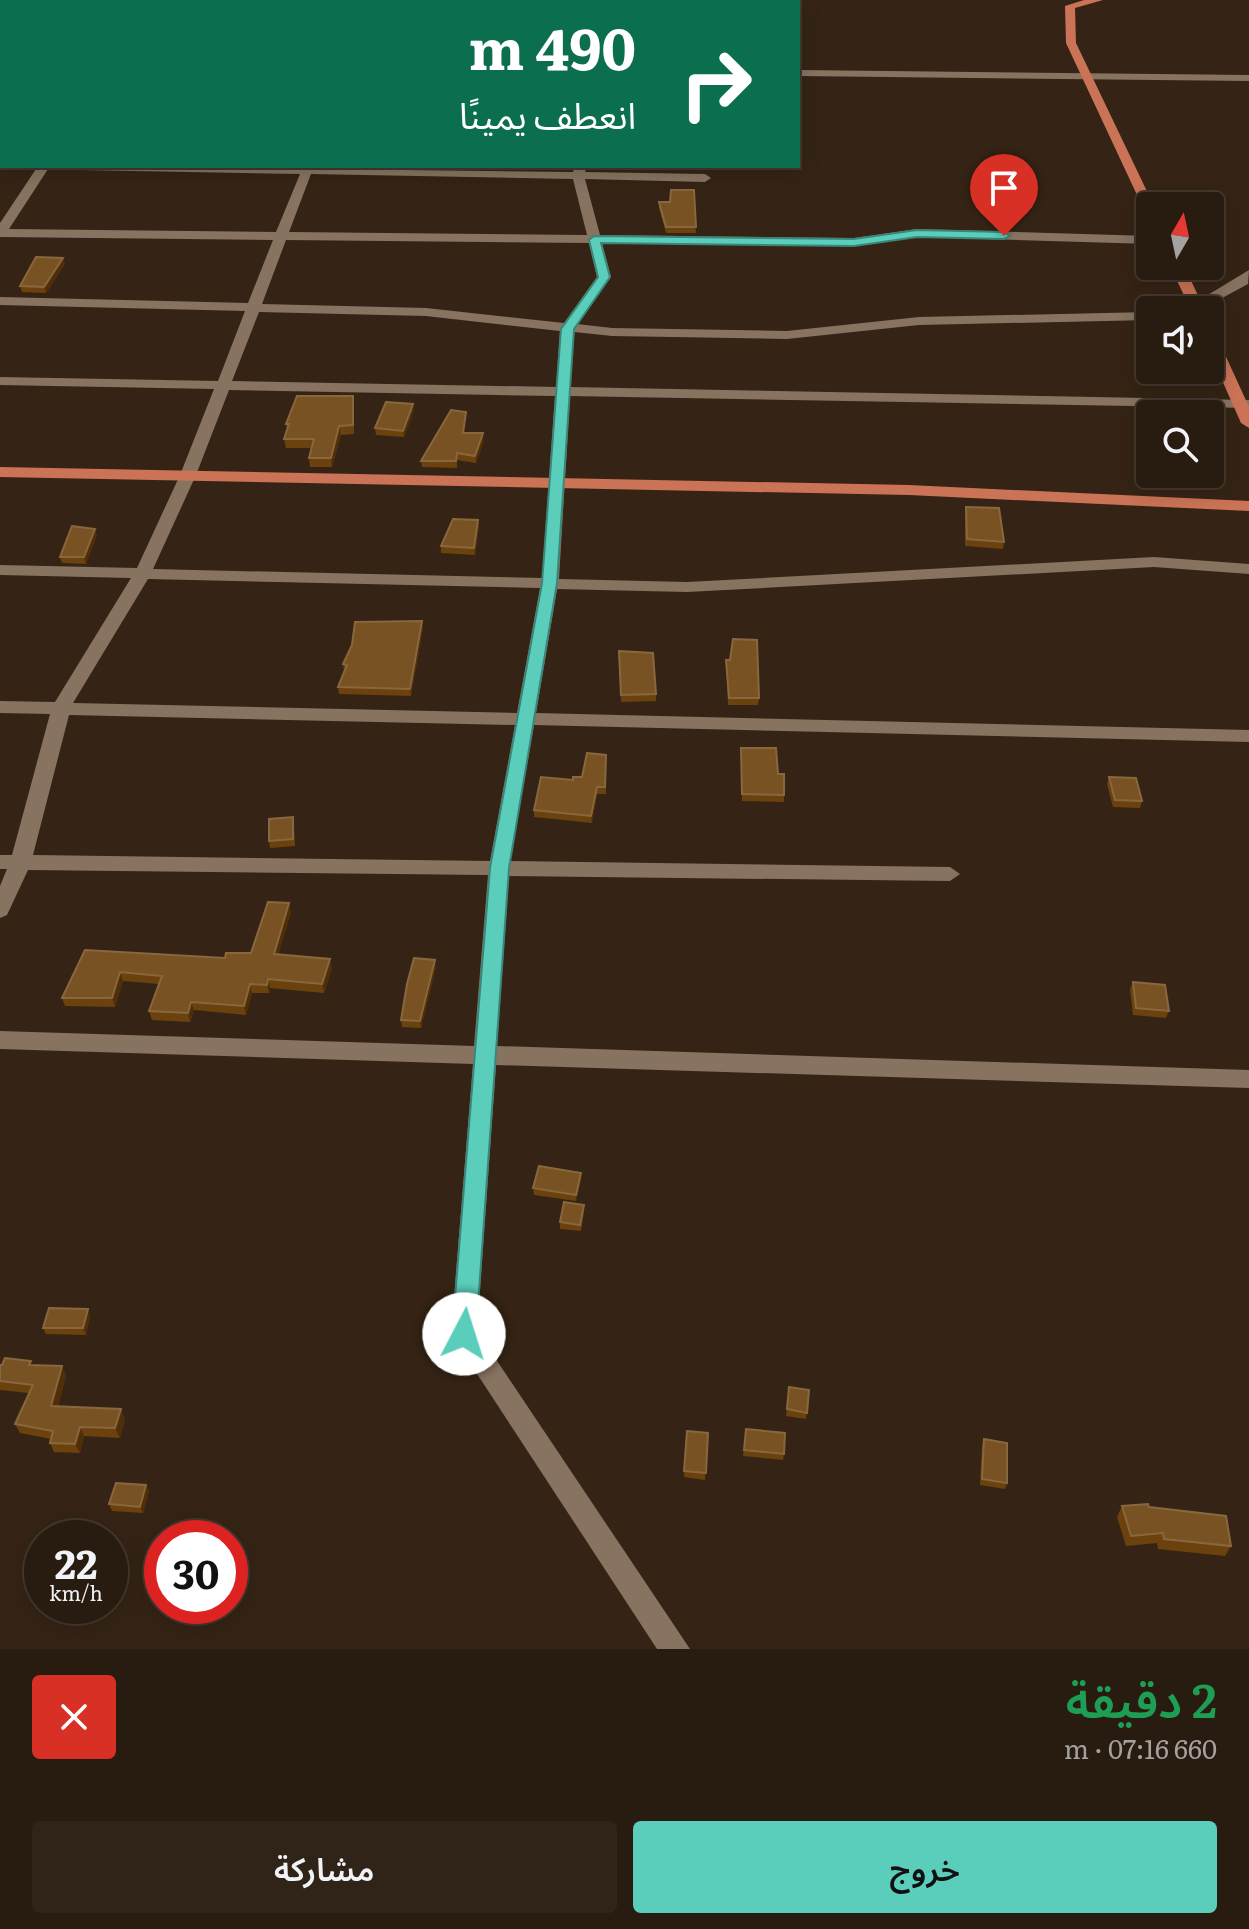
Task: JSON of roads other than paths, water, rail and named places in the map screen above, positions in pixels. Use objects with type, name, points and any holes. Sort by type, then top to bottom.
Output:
[{"type":"main road","points":[[1098,0],[1070,6],[1071,43],[1141,192]]},
{"type":"main road","points":[[1224,364],[1245,404],[1249,423]]},
{"type":"main road","points":[[0,472],[909,490],[1249,506]]},
{"type":"street","points":[[800,73],[1249,78]]},
{"type":"street","points":[[0,233],[43,168]]},
{"type":"street","points":[[194,168],[580,171],[705,178]]},
{"type":"street","points":[[0,910],[10,861],[61,708],[143,573],[188,475],[307,170]]},
{"type":"street","points":[[580,171],[604,277],[567,329],[550,583],[499,868],[464,1334],[675,1649]]},
{"type":"street","points":[[0,233],[854,242],[917,233],[1136,240]]},
{"type":"street","points":[[1215,296],[1249,274]]},
{"type":"street","points":[[0,301],[426,312],[567,329],[787,335],[919,321],[1136,316]]},
{"type":"street","points":[[0,381],[1245,404]]},
{"type":"street","points":[[0,570],[687,587],[1154,562],[1249,569]]},
{"type":"street","points":[[0,707],[1249,736]]},
{"type":"street","points":[[10,861],[950,874]]},
{"type":"street","points":[[0,1040],[1249,1079]]}]
